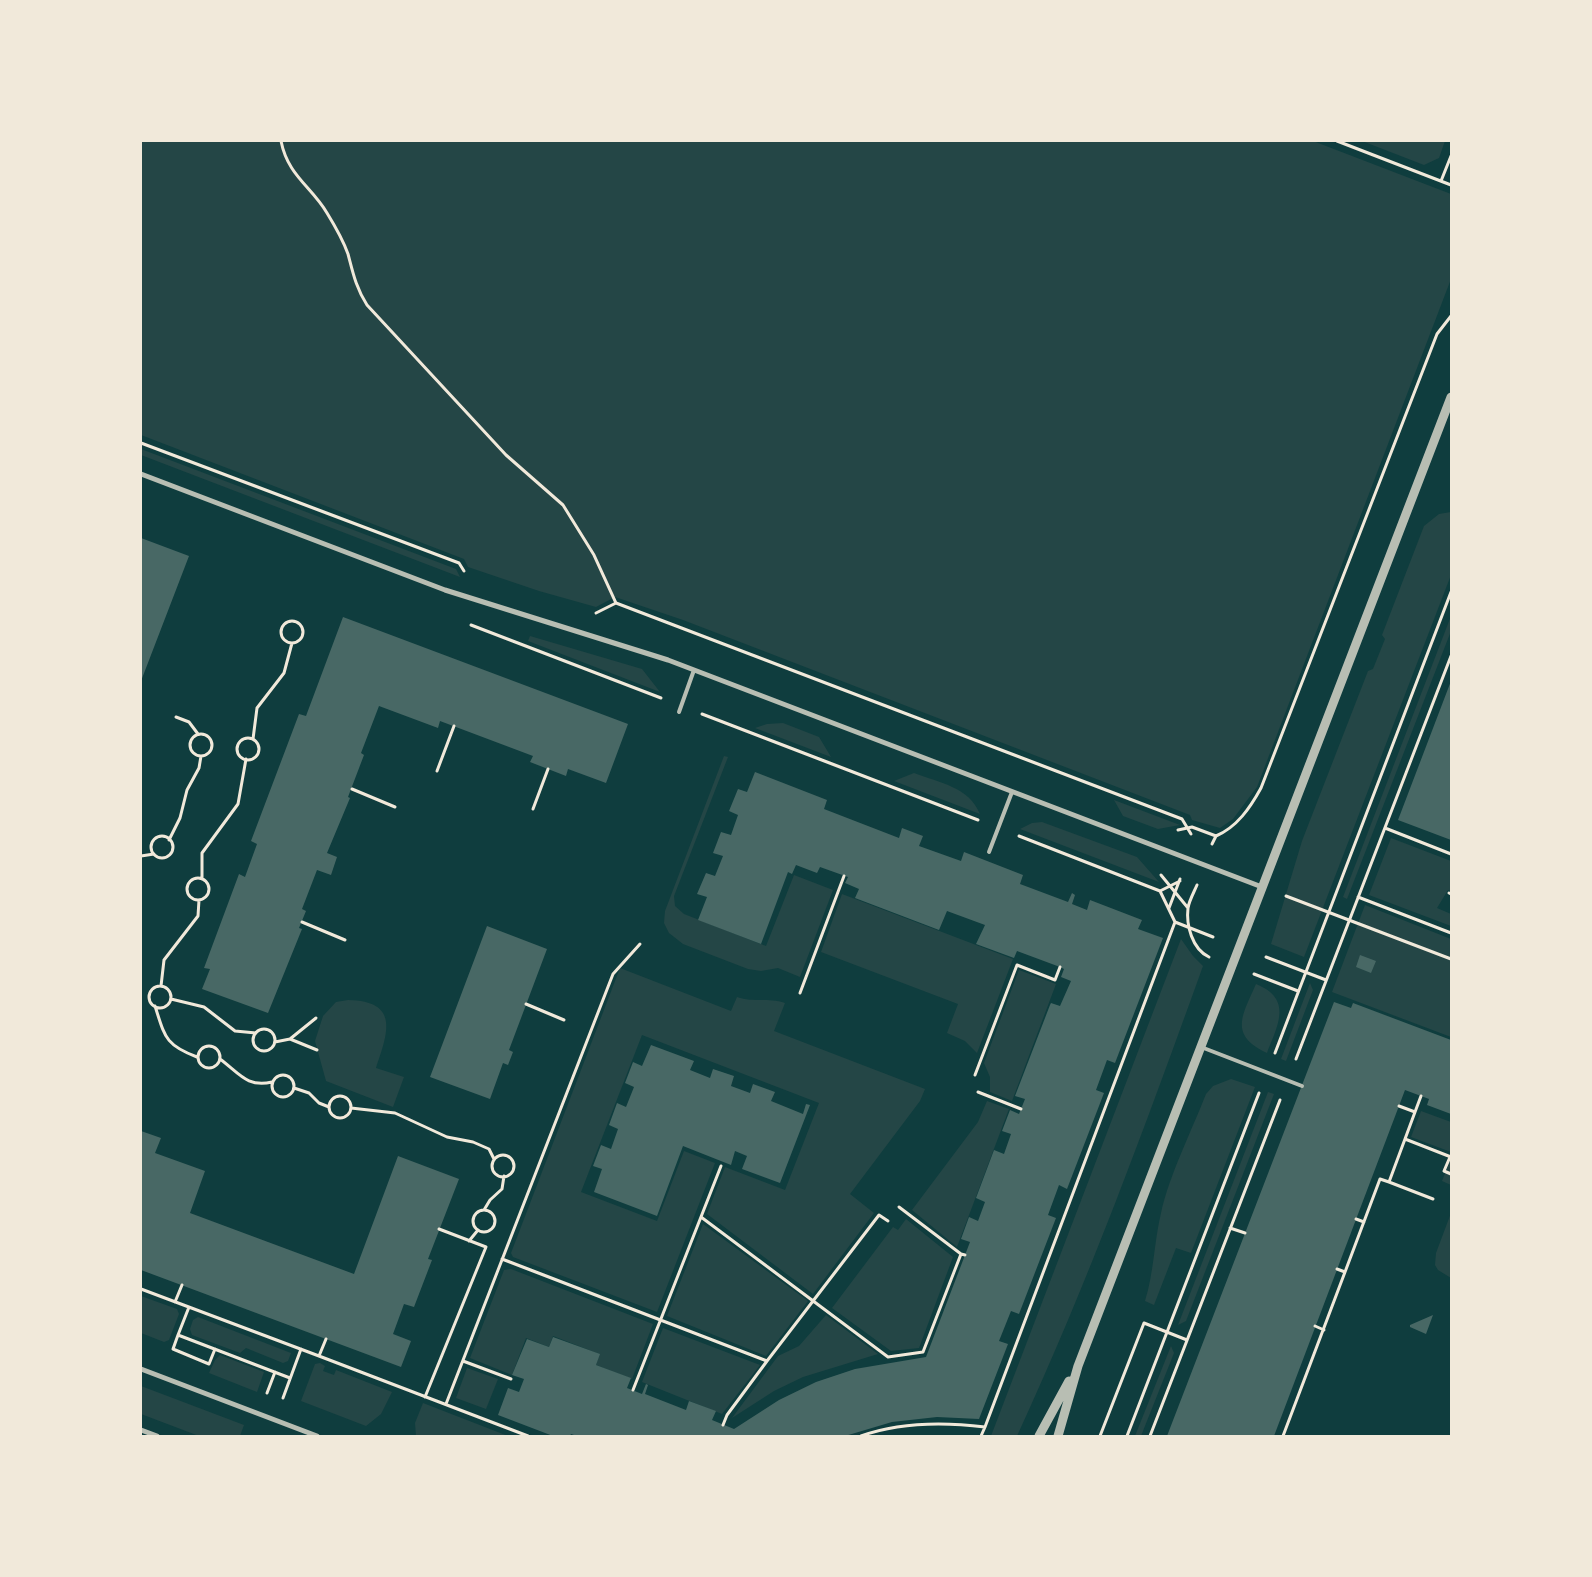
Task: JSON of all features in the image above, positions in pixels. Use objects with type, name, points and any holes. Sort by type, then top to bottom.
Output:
[{"type":"street","points":[[1058,1436],[1078,1366],[1451,397]]},
{"type":"street","points":[[141,474],[445,590],[521,616],[638,650],[694,670],[1262,887]]},
{"type":"street","points":[[1039,1436],[1078,1366]]},
{"type":"street","points":[[141,1368],[318,1436]]},
{"type":"street","points":[[141,1430],[157,1436]]},
{"type":"lane","points":[[679,712],[694,670]]},
{"type":"lane","points":[[989,852],[1012,792]]},
{"type":"lane","points":[[1201,1047],[1302,1086]]},
{"type":"path","points":[[282,141],[294,174],[326,210],[338,233],[348,253],[358,291],[367,305],[506,455],[563,505],[594,555],[616,603],[1182,819],[1195,842]]},
{"type":"path","points":[[1337,141],[1451,184]]},
{"type":"path","points":[[1441,181],[1451,156]]},
{"type":"path","points":[[1216,836],[1226,832],[1241,818],[1261,788],[1437,334],[1451,316]]},
{"type":"path","points":[[141,442],[460,563],[464,571],[473,575]]},
{"type":"path","points":[[1127,1436],[1451,592]]},
{"type":"path","points":[[587,611],[596,613],[616,603]]},
{"type":"path","points":[[293,621],[299,624],[302,631],[299,641],[292,643],[283,639],[281,633],[283,626],[293,621]]},
{"type":"path","points":[[467,624],[1160,890],[1175,922],[1213,936]]},
{"type":"path","points":[[253,739],[257,708],[284,673],[292,643]]},
{"type":"path","points":[[1150,1436],[1451,656]]},
{"type":"path","points":[[176,717],[189,722],[198,734],[205,735],[211,744],[208,753],[201,756],[195,754],[190,745],[192,739],[198,734]]},
{"type":"path","points":[[437,771],[454,726]]},
{"type":"path","points":[[246,738],[253,739],[258,744],[258,754],[253,759],[246,760],[240,755],[238,745],[246,738]]},
{"type":"path","points":[[169,840],[180,818],[187,790],[198,768],[201,756]]},
{"type":"path","points":[[202,878],[192,880],[187,888],[192,898],[199,900],[205,897],[208,890],[207,883],[202,878],[202,853],[238,804],[246,760]]},
{"type":"path","points":[[533,809],[548,769]]},
{"type":"path","points":[[352,789],[395,807]]},
{"type":"path","points":[[1385,828],[1451,854]]},
{"type":"path","points":[[141,856],[154,854],[163,858],[169,855],[173,850],[169,840],[163,837],[153,841],[151,848],[154,854]]},
{"type":"path","points":[[800,993],[844,876]]},
{"type":"path","points":[[1169,909],[1182,876]]},
{"type":"path","points":[[1160,890],[1180,881]]},
{"type":"path","points":[[1198,882],[1188,908],[1190,928],[1194,944],[1206,956]]},
{"type":"path","points":[[1262,887],[1451,959]]},
{"type":"path","points":[[1358,897],[1451,933]]},
{"type":"path","points":[[161,986],[164,960],[198,916],[199,900]]},
{"type":"path","points":[[302,922],[345,940]]},
{"type":"path","points":[[981,1436],[1175,922]]},
{"type":"path","points":[[446,1404],[613,974],[640,944]]},
{"type":"path","points":[[1266,957],[1326,980]]},
{"type":"path","points":[[975,1075],[1017,965],[1055,980],[1060,967]]},
{"type":"path","points":[[1259,976],[1298,991]]},
{"type":"path","points":[[154,1006],[165,1007],[171,999],[170,992],[161,986]]},
{"type":"path","points":[[161,986],[155,988],[150,993],[150,1000],[165,1037],[178,1050],[198,1057]]},
{"type":"path","points":[[171,999],[204,1007],[235,1031],[256,1033]]},
{"type":"path","points":[[526,1004],[564,1020]]},
{"type":"path","points":[[275,1042],[274,1034],[269,1030],[262,1029],[256,1033],[253,1039],[258,1049],[268,1049],[275,1042],[290,1039],[316,1018]]},
{"type":"path","points":[[290,1039],[317,1050]]},
{"type":"path","points":[[220,1059],[216,1065],[206,1068],[200,1063],[198,1057],[200,1050],[210,1046],[216,1049],[220,1059],[244,1080],[260,1085],[272,1082],[277,1076],[287,1076],[293,1081],[294,1088],[290,1094],[280,1097],[274,1092],[272,1082]]},
{"type":"path","points":[[294,1088],[309,1093],[319,1103],[329,1107],[334,1116],[341,1118],[348,1115],[351,1108],[350,1102],[342,1096],[332,1100],[329,1107]]},
{"type":"path","points":[[978,1092],[1021,1109]]},
{"type":"path","points":[[1389,1182],[1421,1096]]},
{"type":"path","points":[[1399,1106],[1415,1112]]},
{"type":"path","points":[[351,1108],[395,1113],[447,1137],[473,1142],[489,1149],[494,1159],[492,1165],[494,1172],[504,1176]]},
{"type":"path","points":[[1405,1139],[1450,1157],[1444,1171],[1451,1174]]},
{"type":"path","points":[[494,1159],[504,1155],[513,1160],[513,1171],[504,1176]]},
{"type":"path","points":[[633,1390],[721,1166]]},
{"type":"path","points":[[484,1210],[493,1216],[493,1226],[485,1232],[478,1230],[473,1225],[474,1218],[478,1212],[484,1210],[490,1200],[502,1189],[504,1176]]},
{"type":"path","points":[[1283,1436],[1380,1178],[1433,1199]]},
{"type":"path","points":[[701,1217],[888,1357],[923,1352],[963,1254],[899,1206]]},
{"type":"path","points":[[723,1425],[727,1415],[767,1361],[879,1215],[888,1221]]},
{"type":"path","points":[[1356,1220],[1364,1222]]},
{"type":"path","points":[[1230,1228],[1245,1233]]},
{"type":"path","points":[[425,1397],[486,1247],[439,1229]]},
{"type":"path","points":[[469,1241],[478,1230]]},
{"type":"path","points":[[502,1259],[767,1361]]},
{"type":"path","points":[[1337,1268],[1345,1272]]},
{"type":"path","points":[[175,1302],[182,1285]]},
{"type":"path","points":[[141,1289],[528,1436]]},
{"type":"path","points":[[189,1307],[172,1349],[210,1364],[215,1349]]},
{"type":"path","points":[[1100,1436],[1144,1323],[1187,1340]]},
{"type":"path","points":[[1315,1326],[1324,1330]]},
{"type":"path","points":[[178,1335],[290,1378]]},
{"type":"path","points":[[319,1356],[326,1339]]},
{"type":"path","points":[[281,1401],[301,1350]]},
{"type":"path","points":[[463,1361],[511,1379]]},
{"type":"path","points":[[266,1396],[275,1372]]},
{"type":"path","points":[[861,1436],[889,1428],[910,1425],[951,1424],[985,1427]]},
{"type":"shaded area","points":[[141,141],[1313,141],[1451,194],[1451,279],[1257,787],[1233,819],[1220,828],[1192,820],[1190,815],[683,620],[615,597],[596,607],[539,591],[468,567],[464,559],[141,435]]},
{"type":"shaded area","points":[[1362,141],[1445,141],[1439,158],[1424,165]]},
{"type":"shaded area","points":[[141,449],[456,569],[460,577],[141,455]]},
{"type":"shaded area","points":[[1451,512],[1451,575],[1304,957],[1271,944],[1302,841],[1368,671],[1373,669],[1385,639],[1382,635],[1424,526],[1439,514]]},
{"type":"shaded area","points":[[1451,616],[1451,631],[1347,899],[1343,897]]},
{"type":"shaded area","points":[[530,636],[642,669],[660,692],[528,641]]},
{"type":"shaded area","points":[[783,723],[819,737],[831,757],[755,728],[767,724]]},
{"type":"shaded area","points":[[724,756],[728,757],[674,896],[675,906],[684,914],[766,946],[794,875],[833,890],[800,977],[778,968],[761,971],[748,969],[683,944],[669,933],[664,923],[665,911]]},
{"type":"shaded area","points":[[914,773],[953,787],[969,798],[980,814],[894,781]]},
{"type":"shaded area","points":[[1114,800],[1180,825],[1158,829],[1123,816]]},
{"type":"shaded area","points":[[1042,822],[1137,857],[1159,882],[1020,829],[1032,823]]},
{"type":"shaded area","points":[[1391,838],[1451,861],[1451,891],[1448,890],[1437,908],[1451,914],[1451,926],[1369,895]]},
{"type":"shaded area","points":[[842,894],[1013,959],[977,1053],[965,1041],[947,1033],[958,1004],[821,952]]},
{"type":"shaded area","points":[[1365,905],[1451,939],[1451,1037],[1332,992]]},
{"type":"shaded area","points":[[1181,939],[1203,966],[1115,1203],[1068,1320],[1017,1436],[991,1436]]},
{"type":"shaded area","points":[[620,968],[731,1011],[737,997],[785,1003],[774,1031],[925,1089],[920,1101],[850,1194],[874,1213],[813,1294],[707,1214],[725,1167],[785,1190],[819,1103],[642,1035],[581,1192],[657,1221],[684,1151],[715,1163],[657,1312],[513,1257],[511,1253]]},
{"type":"shaded area","points":[[1019,970],[1056,984],[1012,1101],[990,1092],[990,1077],[984,1063]]},
{"type":"shaded area","points":[[1310,983],[1313,990],[1286,1061],[1281,1059]]},
{"type":"shaded area","points":[[1256,984],[1268,990],[1275,997],[1279,1005],[1278,1023],[1267,1053],[1247,1039],[1243,1031],[1243,1014]]},
{"type":"shaded area","points":[[348,1000],[365,1002],[376,1006],[383,1013],[386,1021],[386,1031],[376,1068],[404,1077],[393,1107],[326,1081],[315,1041],[323,1016],[336,1002]]},
{"type":"shaded area","points":[[1231,1079],[1255,1087],[1191,1253],[1176,1248],[1154,1305],[1145,1301],[1159,1224],[1169,1184],[1206,1094],[1213,1086]]},
{"type":"shaded area","points":[[1268,1092],[1274,1094],[1186,1321],[1178,1325]]},
{"type":"shaded area","points":[[987,1101],[1009,1109],[957,1247],[912,1210],[978,1122]]},
{"type":"shaded area","points":[[1421,1111],[1451,1122],[1451,1152],[1411,1137]]},
{"type":"shaded area","points":[[1451,1161],[1451,1185],[1442,1181]]},
{"type":"shaded area","points":[[1451,1213],[1451,1278],[1438,1270],[1435,1265],[1436,1253]]},
{"type":"shaded area","points":[[906,1219],[953,1257],[919,1348],[891,1351],[832,1308],[893,1227],[898,1230]]},
{"type":"shaded area","points":[[703,1224],[808,1301],[766,1356],[667,1316]]},
{"type":"shaded area","points":[[511,1269],[653,1324],[632,1379],[596,1365],[599,1354],[553,1336],[549,1347],[526,1338],[512,1375],[470,1358],[504,1270]]},
{"type":"shaded area","points":[[141,1296],[177,1309],[179,1314],[169,1340],[164,1342],[141,1333]]},
{"type":"shaded area","points":[[826,1315],[878,1354],[803,1377],[774,1391],[732,1418],[778,1356],[799,1346]]},
{"type":"shaded area","points":[[198,1317],[291,1353],[288,1361],[283,1363],[246,1348],[240,1353],[192,1335],[190,1329],[193,1320]]},
{"type":"shaded area","points":[[663,1328],[760,1365],[722,1414],[642,1382]]},
{"type":"shaded area","points":[[1171,1346],[1174,1353],[1141,1436],[1135,1436]]},
{"type":"shaded area","points":[[220,1355],[264,1372],[257,1392],[209,1373],[215,1360]]},
{"type":"shaded area","points":[[320,1363],[325,1366],[323,1371],[334,1375],[336,1370],[392,1392],[381,1414],[366,1426],[301,1401],[315,1364]]},
{"type":"shaded area","points":[[467,1368],[498,1379],[486,1409],[456,1398]]},
{"type":"shaded area","points":[[141,1386],[244,1425],[240,1436],[199,1436],[141,1414]]},
{"type":"shaded area","points":[[423,1403],[508,1436],[416,1436],[415,1423]]},
{"type":"building","points":[[141,538],[189,556],[141,681]]},
{"type":"building","points":[[343,617],[628,724],[606,783],[568,769],[566,776],[530,762],[533,756],[440,721],[438,728],[379,706],[361,753],[364,755],[348,797],[350,798],[327,853],[337,857],[331,875],[317,870],[302,909],[306,911],[299,928],[302,929],[268,1013],[202,989],[210,969],[204,968],[239,874],[245,877],[257,844],[251,841],[299,714],[306,716]]},
{"type":"building","points":[[1451,681],[1451,840],[1398,820]]},
{"type":"building","points":[[755,772],[827,800],[824,809],[899,838],[902,828],[923,836],[919,846],[961,861],[964,852],[1023,875],[1020,884],[1068,902],[1072,893],[1075,895],[1072,904],[1087,910],[1090,900],[1142,920],[1138,929],[1163,938],[1115,1063],[1107,1060],[1096,1090],[1104,1093],[1067,1189],[1059,1185],[1048,1215],[1056,1218],[1019,1314],[1011,1311],[999,1341],[1008,1344],[979,1419],[937,1417],[892,1422],[845,1436],[577,1436],[571,1434],[570,1436],[553,1436],[498,1415],[508,1388],[519,1392],[524,1379],[512,1375],[527,1339],[549,1347],[553,1337],[600,1354],[596,1365],[631,1378],[627,1388],[642,1394],[646,1384],[648,1385],[645,1394],[686,1410],[689,1401],[716,1411],[712,1420],[734,1429],[779,1400],[816,1382],[855,1369],[926,1357],[970,1242],[961,1239],[969,1217],[978,1221],[985,1202],[976,1198],[994,1150],[1004,1154],[1011,1134],[1002,1131],[1010,1110],[1019,1114],[1025,1099],[1015,1096],[1050,1005],[1051,1003],[1060,1006],[1071,981],[1061,977],[1064,969],[1060,967],[1017,951],[1014,958],[976,944],[985,925],[947,911],[939,930],[855,898],[859,889],[845,883],[848,877],[820,867],[817,873],[796,865],[792,874],[788,872],[761,944],[698,920],[707,897],[697,894],[706,873],[715,876],[723,856],[713,853],[721,832],[731,835],[738,815],[729,811],[738,789],[747,792]]},
{"type":"building","points":[[487,926],[547,949],[509,1050],[513,1052],[508,1065],[503,1063],[490,1099],[430,1077]]},
{"type":"building","points":[[1360,955],[1376,961],[1371,973],[1356,967]]},
{"type":"building","points":[[1334,1002],[1351,1008],[1353,1003],[1451,1040],[1451,1114],[1427,1105],[1429,1099],[1405,1090],[1274,1436],[1167,1436]]},
{"type":"building","points":[[651,1045],[694,1061],[690,1070],[710,1078],[713,1069],[734,1076],[731,1086],[750,1093],[753,1084],[775,1092],[771,1101],[803,1114],[806,1104],[810,1105],[780,1183],[742,1169],[747,1156],[735,1151],[731,1165],[683,1146],[657,1216],[594,1192],[602,1169],[593,1166],[601,1145],[611,1149],[618,1129],[609,1125],[617,1103],[626,1107],[634,1087],[625,1083],[633,1062],[642,1066]]},
{"type":"building","points":[[141,1131],[161,1138],[155,1153],[205,1171],[190,1213],[354,1274],[398,1156],[459,1179],[428,1259],[432,1260],[414,1307],[404,1304],[393,1334],[411,1341],[401,1367],[141,1270]]},
{"type":"building","points":[[1433,1315],[1426,1334],[1410,1327],[1410,1325]]}]
